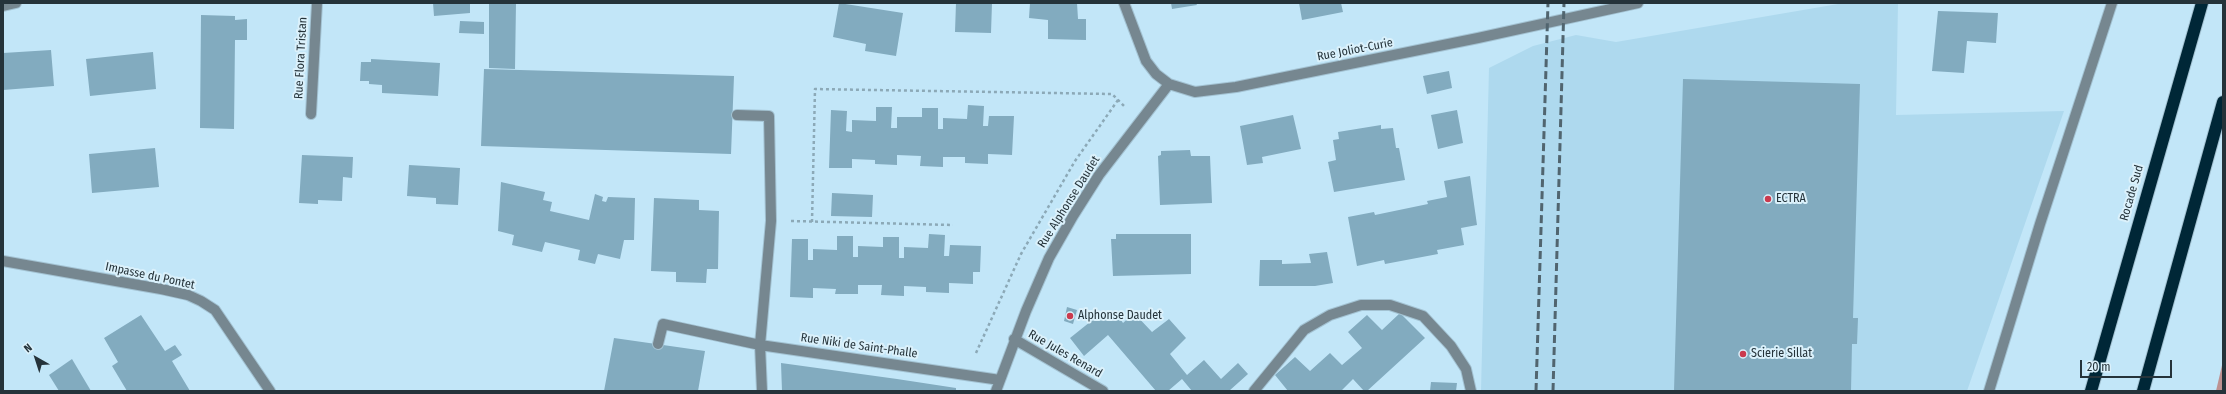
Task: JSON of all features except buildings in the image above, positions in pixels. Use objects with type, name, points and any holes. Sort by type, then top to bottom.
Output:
[{"type":"highway","name":"Rocade Sud","points":[[2091,391],[2202,3]]},
{"type":"highway","points":[[2143,391],[2223,102]]},
{"type":"street","points":[[3,6],[16,3]]},
{"type":"street","name":"Rue Flora Tristan","points":[[311,114],[317,3]]},
{"type":"street","name":"Rue Joliot-Curie","points":[[1124,3],[1146,61],[1156,74],[1169,84],[1195,92],[1236,87],[1478,38],[1638,3]]},
{"type":"street","points":[[1989,391],[2040,224],[2112,3]]},
{"type":"street","name":"Rue Alphonse Daudet","points":[[996,391],[1014,339],[1049,258],[1072,216],[1139,121],[1169,84]]},
{"type":"street","points":[[737,115],[769,116],[771,222],[760,345],[762,391]]},
{"type":"street","name":"Impasse du Pontet","points":[[3,261],[160,289],[188,295],[201,301],[215,310],[270,391]]},
{"type":"street","points":[[1254,391],[1304,330],[1330,315],[1360,305],[1390,305],[1423,316],[1455,352],[1466,369],[1471,391]]},
{"type":"street","name":"Rue Niki de Saint-Phalle","points":[[658,344],[663,324],[760,345],[1000,380]]},
{"type":"street","name":"Rue Jules Renard","points":[[1014,339],[1103,391]]},
{"type":"path","points":[[812,222],[815,89],[1112,94],[1139,121]]},
{"type":"path","points":[[969,352],[977,353],[1021,254],[1075,161],[1118,100]]},
{"type":"path","points":[[771,222],[953,226]]},
{"type":"shaded area","points":[[1844,3],[1898,3],[1896,115],[2064,111],[1967,391],[1481,391],[1489,68],[1533,46],[1576,35],[1616,42]]},
{"type":"shaded area","points":[[2223,361],[2223,391],[2216,391]]},
{"type":"railway","points":[[1536,391],[1548,3]]},
{"type":"railway","points":[[1553,391],[1564,3]]},
{"type":"place","name":"ECTRA","points":[[1768,199]]},
{"type":"place","name":"Alphonse Daudet","points":[[1070,316]]},
{"type":"place","name":"Scierie Sillat","points":[[1743,354]]}]
